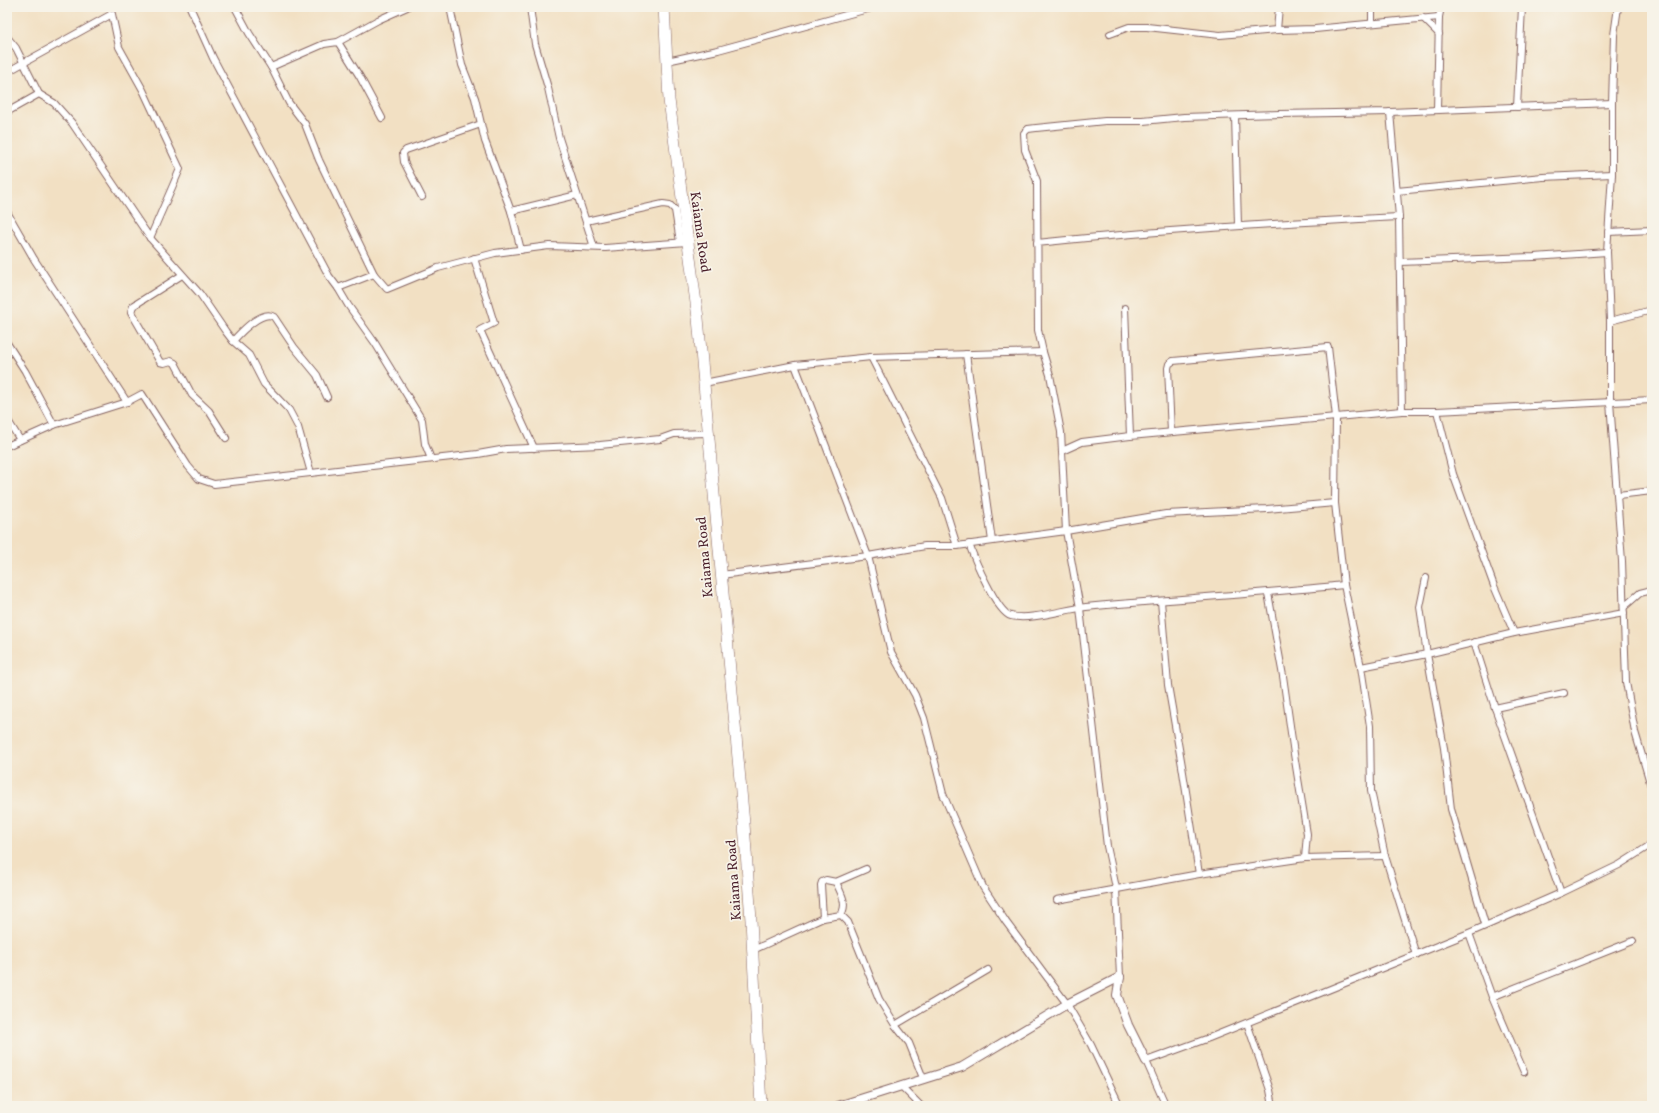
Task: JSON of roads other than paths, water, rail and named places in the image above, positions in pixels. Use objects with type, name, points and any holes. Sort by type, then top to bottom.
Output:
[{"type":"highway","name":"Kaiama Road","points":[[664,7],[669,100],[684,242],[698,318],[744,824],[753,950],[761,1106]]},
{"type":"street","points":[[190,7],[213,58],[329,276],[348,306],[375,343],[422,420],[426,444],[432,459]]},
{"type":"street","points":[[235,7],[249,33],[271,67],[289,103],[305,124],[319,160],[374,274],[386,289],[438,268],[494,253],[550,246],[606,248],[684,242],[674,210],[670,205],[663,204],[586,221]]},
{"type":"street","points":[[271,67],[324,44],[338,42],[399,8],[407,7]]},
{"type":"street","points":[[450,7],[462,65],[475,98],[480,124],[511,211],[521,250]]},
{"type":"street","points":[[530,7],[535,44],[548,88],[559,138],[594,247]]},
{"type":"street","points":[[668,61],[718,50],[875,7]]},
{"type":"street","points":[[1277,30],[1279,7]]},
{"type":"street","points":[[1372,7],[1372,23]]},
{"type":"street","points":[[1437,110],[1439,17],[1441,7]]},
{"type":"street","points":[[1518,107],[1522,7]]},
{"type":"street","points":[[1618,7],[1614,35],[1612,174],[1607,252],[1610,321],[1610,402],[1618,495],[1626,682],[1635,732],[1652,789]]},
{"type":"street","points":[[7,72],[112,14],[119,47],[143,90],[180,169],[150,238]]},
{"type":"street","points":[[1110,34],[1129,27],[1147,27],[1220,35],[1277,30],[1315,29],[1439,17]]},
{"type":"street","points":[[1423,18],[1439,34]]},
{"type":"street","points":[[7,36],[16,48],[39,94],[54,103],[72,124],[150,238],[200,294],[232,341],[249,355],[261,380],[289,410],[298,427],[311,473]]},
{"type":"street","points":[[338,42],[360,77],[382,118]]},
{"type":"street","points":[[7,112],[39,94]]},
{"type":"street","points":[[1166,1106],[1128,1025],[1117,995],[1120,977],[1116,888],[1107,846],[1080,608],[1066,531],[1060,425],[1050,375],[1038,330],[1037,181],[1025,150],[1023,140],[1024,133],[1028,129],[1105,121],[1612,103]]},
{"type":"street","points":[[1390,112],[1399,217],[1402,411]]},
{"type":"street","points":[[1235,116],[1238,225]]},
{"type":"street","points":[[422,197],[404,162],[404,153],[406,150],[480,124]]},
{"type":"street","points":[[1397,191],[1543,177],[1612,174]]},
{"type":"street","points":[[511,211],[577,195]]},
{"type":"street","points":[[7,212],[34,259],[127,402]]},
{"type":"street","points":[[1037,243],[1238,225],[1399,217]]},
{"type":"street","points":[[1608,232],[1652,230]]},
{"type":"street","points":[[1400,262],[1534,257],[1607,252]]},
{"type":"street","points":[[474,258],[494,323],[480,330],[534,448]]},
{"type":"street","points":[[338,288],[374,274]]},
{"type":"street","points":[[182,275],[133,306],[132,312],[160,362],[164,363],[171,361],[175,363],[192,395],[209,411],[226,438]]},
{"type":"street","points":[[1124,308],[1130,436]]},
{"type":"street","points":[[1610,321],[1652,310]]},
{"type":"street","points":[[232,341],[243,330],[264,314],[270,314],[274,317],[294,347],[317,375],[327,397]]},
{"type":"street","points":[[7,344],[26,371],[54,425]]},
{"type":"street","points":[[1171,432],[1168,368],[1169,364],[1173,361],[1179,359],[1328,347],[1336,417],[1336,503],[1344,585],[1361,667],[1370,726],[1371,791],[1385,856],[1416,955]]},
{"type":"street","points":[[704,383],[795,365],[871,357],[1043,352]]},
{"type":"street","points":[[966,354],[992,541]]},
{"type":"street","points":[[871,357],[942,498],[957,546]]},
{"type":"street","points":[[795,365],[868,556],[891,652],[915,695],[924,718],[943,794],[980,879],[1006,922],[1067,1004],[1091,1045],[1120,1106]]},
{"type":"street","points":[[7,446],[54,425],[127,402],[142,394],[188,466],[199,479],[214,484],[478,454],[506,449],[600,445],[660,440],[674,434],[708,433]]},
{"type":"street","points":[[1062,451],[1082,442],[1130,436],[1402,411],[1437,411],[1652,400]]},
{"type":"street","points":[[1437,411],[1453,474],[1494,586],[1514,633]]},
{"type":"street","points":[[7,419],[20,440]]},
{"type":"street","points":[[1618,495],[1652,491]]},
{"type":"street","points":[[721,575],[868,556],[925,546],[957,546],[1066,531],[1166,514],[1268,509],[1336,503]]},
{"type":"street","points":[[969,544],[982,575],[1003,611],[1011,616],[1036,616],[1080,608],[1268,593],[1344,585]]},
{"type":"street","points":[[1426,578],[1420,607],[1444,748],[1451,809],[1485,924]]},
{"type":"street","points":[[1361,667],[1427,654],[1514,633],[1624,610],[1640,593],[1652,590]]},
{"type":"street","points":[[1268,593],[1284,676],[1294,754],[1307,834],[1305,858]]},
{"type":"street","points":[[1161,601],[1168,685],[1198,874]]},
{"type":"street","points":[[1474,642],[1495,708],[1561,893]]},
{"type":"street","points":[[1495,708],[1564,693]]},
{"type":"street","points":[[1146,1061],[1247,1023],[1469,933],[1485,924],[1561,893],[1619,865],[1652,844]]},
{"type":"street","points":[[1057,900],[1198,874],[1305,858],[1385,856]]},
{"type":"street","points":[[823,918],[822,882],[826,880],[836,882],[866,869]]},
{"type":"street","points":[[836,882],[844,902],[844,909],[841,915]]},
{"type":"street","points":[[841,915],[848,922],[878,999],[909,1043],[923,1078]]},
{"type":"street","points":[[753,950],[823,918],[841,915]]},
{"type":"street","points":[[1469,933],[1492,997],[1524,1072]]},
{"type":"street","points":[[1492,997],[1633,940]]},
{"type":"street","points":[[895,1025],[988,970]]},
{"type":"street","points":[[838,1106],[923,1078],[962,1067],[1067,1004],[1120,977]]},
{"type":"street","points":[[1247,1023],[1270,1090],[1273,1106]]},
{"type":"street","points":[[901,1086],[921,1106]]}]
